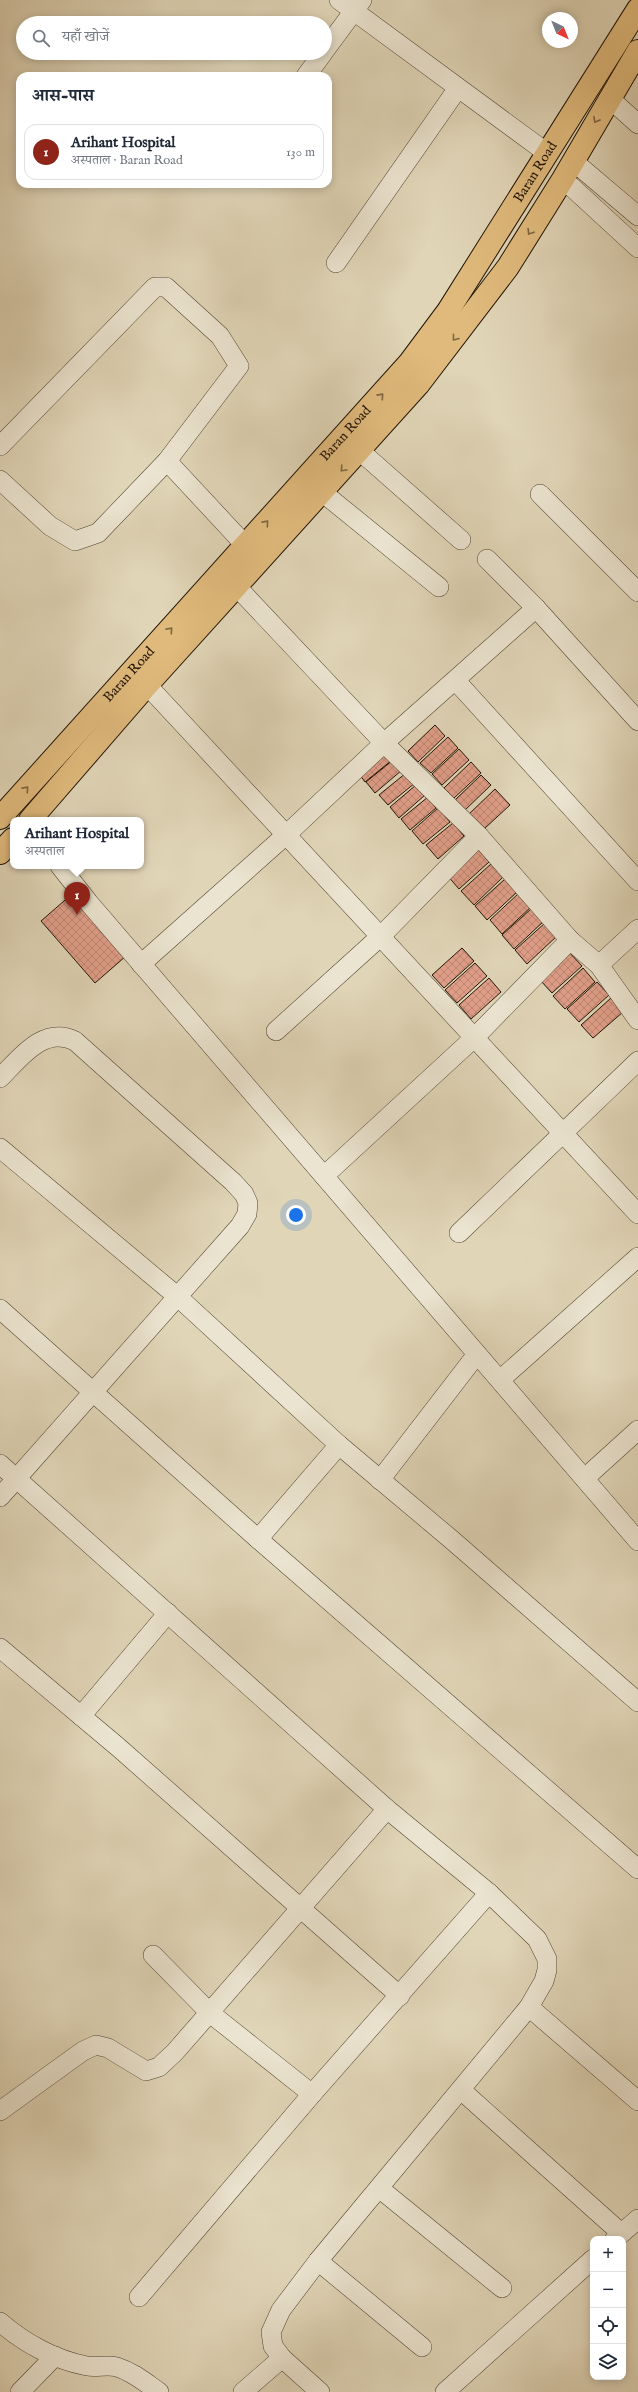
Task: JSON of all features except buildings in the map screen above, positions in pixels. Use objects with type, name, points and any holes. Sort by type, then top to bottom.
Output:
[{"type":"main road","name":"Baran Road","points":[[0,818],[389,387],[425,342],[448,311],[546,153],[638,10]]},
{"type":"main road","name":"Baran Road","points":[[33,817],[147,685],[360,451],[418,385],[461,332],[508,266],[568,170],[638,51]]},
{"type":"main road","points":[[0,853],[10,842]]},
{"type":"street","points":[[339,0],[358,6],[458,88],[546,153]]},
{"type":"street","points":[[332,41],[358,6]]},
{"type":"street","points":[[309,72],[318,60]]},
{"type":"street","points":[[336,263],[458,88]]},
{"type":"street","points":[[609,98],[638,124]]},
{"type":"street","points":[[568,170],[638,216]]},
{"type":"street","points":[[568,170],[638,248]]},
{"type":"street","points":[[0,446],[155,287],[166,287],[220,336],[239,366],[167,461],[98,533],[75,541],[50,526],[0,480]]},
{"type":"street","points":[[360,451],[461,540]]},
{"type":"street","points":[[167,461],[246,546]]},
{"type":"street","points":[[322,492],[439,587]]},
{"type":"street","points":[[540,494],[638,592]]},
{"type":"street","points":[[487,558],[536,608],[638,721]]},
{"type":"street","points":[[237,587],[384,742],[479,836],[570,940],[599,965],[638,1020]]},
{"type":"street","points":[[141,964],[287,834],[384,742],[456,681],[536,608]]},
{"type":"street","points":[[456,681],[638,881]]},
{"type":"street","points":[[147,685],[287,834],[638,1214]]},
{"type":"street","points":[[276,1031],[381,936],[479,836]]},
{"type":"street","points":[[62,869],[141,964],[638,1541]]},
{"type":"street","points":[[599,965],[638,929]]},
{"type":"street","points":[[324,1176],[475,1037],[570,940]]},
{"type":"street","points":[[0,1078],[43,1039],[66,1036],[84,1047],[244,1194],[248,1208],[240,1226],[0,1497]]},
{"type":"street","points":[[459,1233],[562,1132],[638,1061]]},
{"type":"street","points":[[0,1148],[178,1297],[339,1446],[638,1702]]},
{"type":"street","points":[[500,1380],[638,1257]]},
{"type":"street","points":[[0,1309],[94,1391],[258,1539],[638,1869]]},
{"type":"street","points":[[380,1480],[477,1354]]},
{"type":"street","points":[[585,1478],[638,1430]]},
{"type":"street","points":[[258,1539],[339,1446]]},
{"type":"street","points":[[0,1464],[387,1809],[489,1893],[537,1939],[547,1959],[544,1981],[529,2007],[318,2261],[281,2310],[275,2322],[271,2339],[276,2353],[320,2392]]},
{"type":"street","points":[[81,1716],[168,1613]]},
{"type":"street","points":[[0,1648],[81,1716],[302,1908],[400,1996]]},
{"type":"street","points":[[0,2111],[82,2051],[96,2044],[108,2048],[138,2068],[152,2071],[166,2061],[302,1908],[387,1809]]},
{"type":"street","points":[[139,2297],[312,2094],[400,1996],[489,1893]]},
{"type":"street","points":[[153,1955],[210,2012],[312,2094]]},
{"type":"street","points":[[529,2007],[638,2101]]},
{"type":"street","points":[[461,2090],[618,2236],[638,2219]]},
{"type":"street","points":[[379,2188],[502,2288]]},
{"type":"street","points":[[318,2261],[422,2346]]},
{"type":"street","points":[[445,2392],[590,2262]]},
{"type":"street","points":[[0,2322],[34,2347],[55,2356],[89,2367],[116,2367],[141,2379],[159,2392]]},
{"type":"street","points":[[20,2392],[55,2356]]},
{"type":"street","points":[[243,2392],[282,2358]]},
{"type":"place","name":"Arihant Hospital","points":[[77,915]]}]
